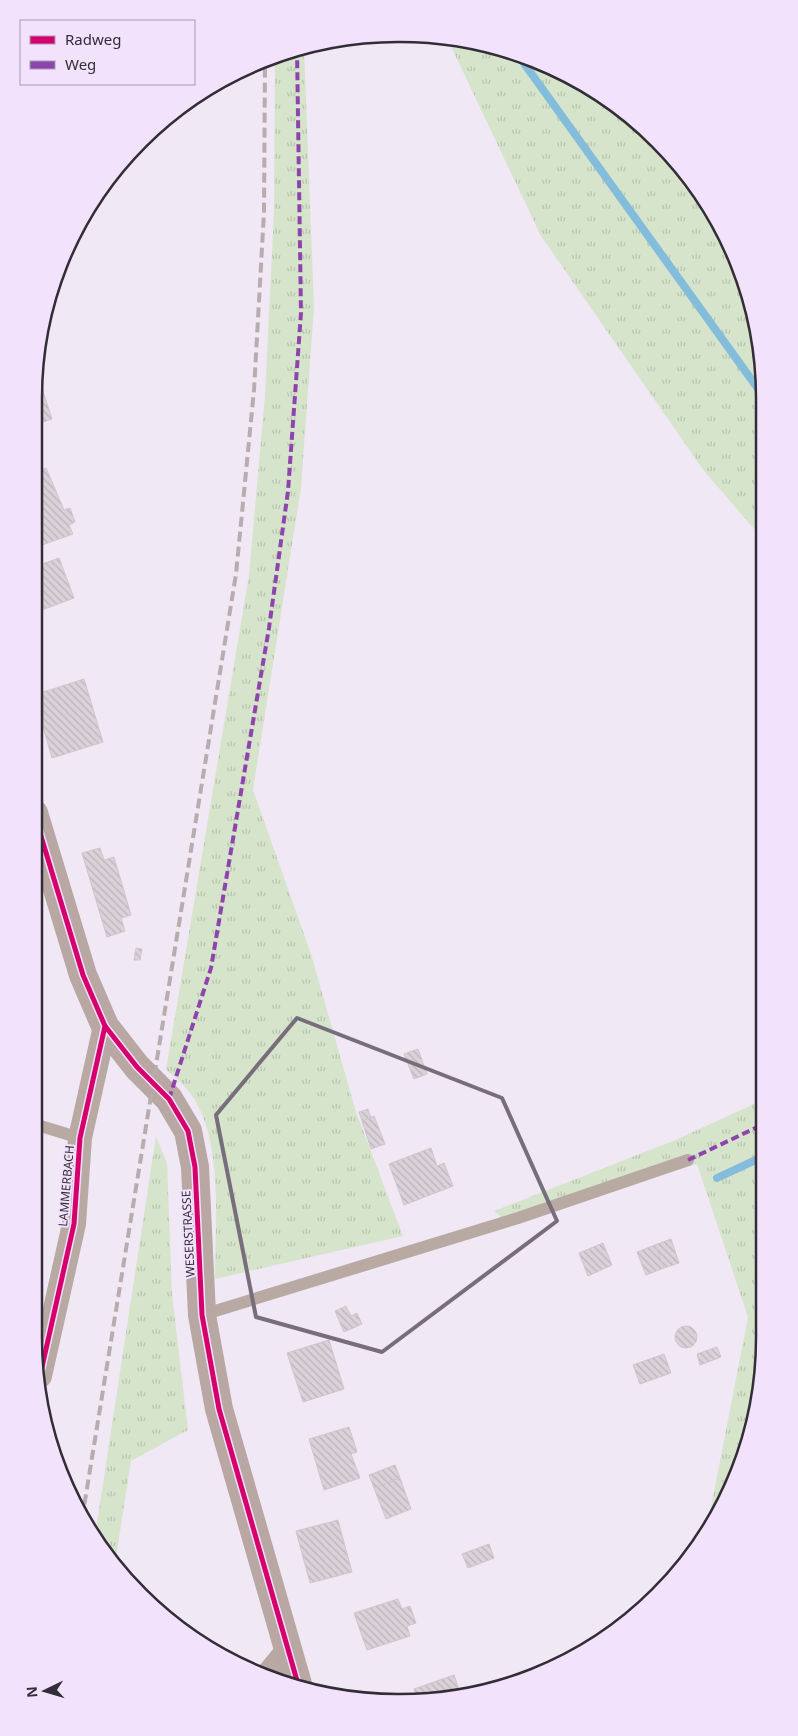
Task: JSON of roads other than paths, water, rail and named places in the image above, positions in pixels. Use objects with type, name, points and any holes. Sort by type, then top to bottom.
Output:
[{"type":"main road","name":"WESERSTRASSE","points":[[42,839],[83,975],[105,1026],[137,1066],[169,1099],[188,1131],[195,1167],[202,1315],[219,1410],[296,1678]]},
{"type":"street","name":"LAMMERBACH","points":[[43,1362],[74,1224],[80,1138],[105,1026]]},
{"type":"street","points":[[272,1670],[288,1650]]},
{"type":"lane","points":[[42,1126],[80,1138]]},
{"type":"lane","points":[[202,1315],[518,1218],[688,1160]]},
{"type":"waterway","points":[[526,66],[755,385]]},
{"type":"waterway","points":[[717,1178],[756,1160]]},
{"type":"railway","points":[[84,1505],[236,574],[254,390],[264,212],[265,69]]}]
